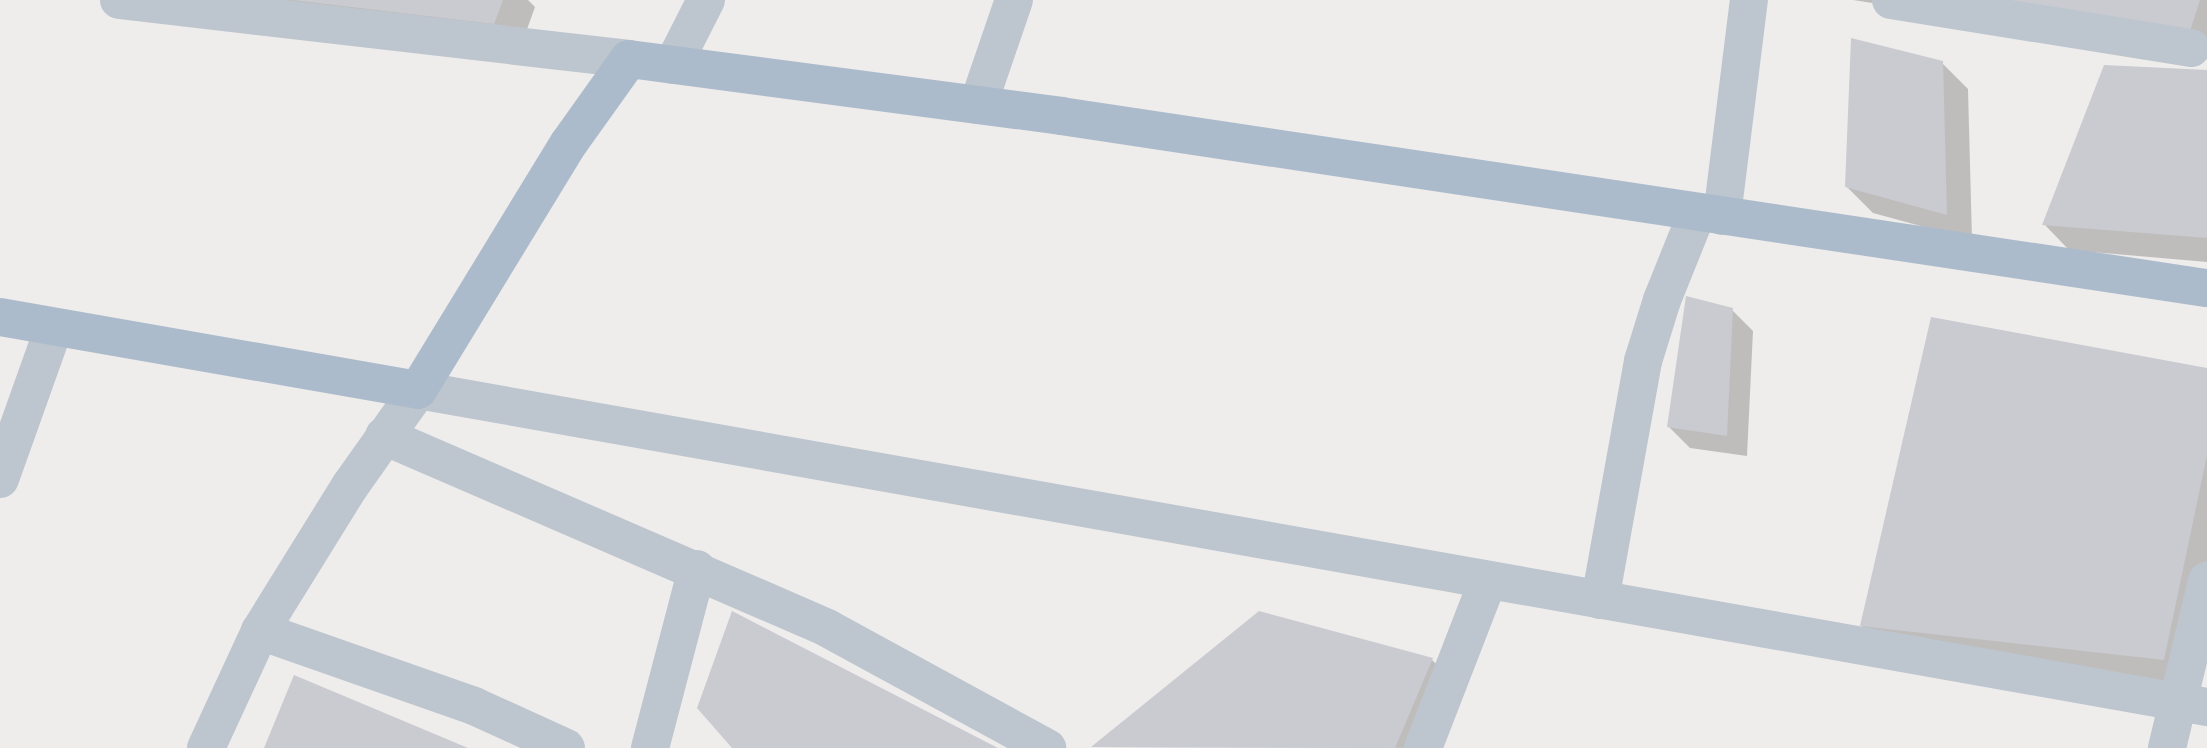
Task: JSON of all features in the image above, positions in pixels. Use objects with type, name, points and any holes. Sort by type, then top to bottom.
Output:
[{"type":"main road","points":[[0,317],[418,390],[569,143],[629,59],[978,105],[2207,288]]},
{"type":"street","points":[[119,0],[629,59]]},
{"type":"street","points":[[673,65],[706,0]]},
{"type":"street","points":[[978,105],[1014,0]]},
{"type":"street","points":[[1600,600],[1643,361],[1661,300],[1710,214],[1749,0]]},
{"type":"street","points":[[1891,0],[2191,48]]},
{"type":"street","points":[[0,478],[54,327]]},
{"type":"street","points":[[206,748],[260,631],[384,436],[418,390],[2193,705]]},
{"type":"street","points":[[384,436],[697,569],[904,667],[1046,748]]},
{"type":"street","points":[[650,748],[697,569]]},
{"type":"street","points":[[1423,748],[1488,580]]},
{"type":"street","points":[[2167,748],[2193,705],[2207,581]]},
{"type":"street","points":[[260,631],[474,706],[566,748]]},
{"type":"building","points":[[293,0],[503,0],[494,24]]},
{"type":"building","points":[[1999,0],[2200,0],[2190,31]]},
{"type":"building","points":[[1851,38],[1943,61],[1947,215],[1845,187]]},
{"type":"building","points":[[2104,65],[2207,70],[2207,238],[2042,225]]},
{"type":"building","points":[[1686,296],[1733,308],[1727,436],[1667,427]]},
{"type":"building","points":[[1931,317],[2207,368],[2207,455],[2164,660],[1860,626]]},
{"type":"building","points":[[732,611],[998,748],[732,748],[697,708]]},
{"type":"building","points":[[1259,611],[1433,658],[1395,748],[1091,747]]},
{"type":"building","points":[[294,675],[468,748],[264,748]]}]
